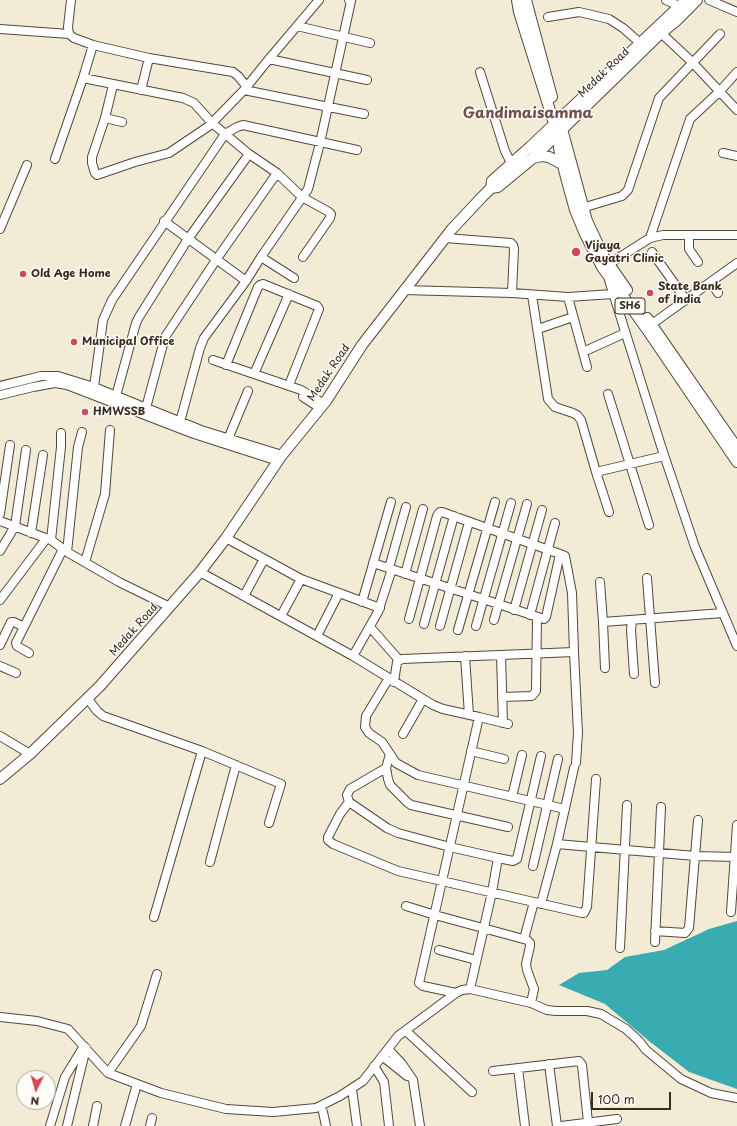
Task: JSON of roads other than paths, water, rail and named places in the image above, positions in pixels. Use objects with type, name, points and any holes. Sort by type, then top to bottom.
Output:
[{"type":"main road","name":"SH6","points":[[517,0],[519,12],[558,127],[587,222],[608,264],[652,324],[737,448]]},
{"type":"main road","points":[[526,0],[554,106],[558,127]]},
{"type":"main road","name":"Medak Road","points":[[0,779],[30,754],[88,699],[200,572],[226,538],[280,458],[322,406],[362,345],[445,238],[491,188],[498,186],[533,158],[558,127],[661,33],[689,2]]},
{"type":"main road","points":[[491,188],[492,181],[558,127],[640,43],[689,2]]},
{"type":"main road","name":"SH6","points":[[558,127],[562,164],[575,210],[584,234],[602,267],[649,332],[737,462]]},
{"type":"main road","points":[[533,158],[542,156],[549,157],[562,164]]},
{"type":"street","points":[[69,34],[68,27],[71,0]]},
{"type":"street","points":[[113,85],[105,118],[91,159],[97,175],[169,153],[212,124],[245,88],[319,0]]},
{"type":"street","points":[[180,422],[204,338],[246,281],[261,256],[308,189],[320,143],[342,37],[352,0]]},
{"type":"street","points":[[666,0],[689,2]]},
{"type":"street","points":[[709,0],[737,12]]},
{"type":"street","points":[[548,17],[579,12],[609,19],[623,28],[640,43]]},
{"type":"street","points":[[297,26],[370,43]]},
{"type":"street","points":[[0,29],[69,34],[74,38],[93,45],[149,58],[232,72],[238,76],[245,88],[364,114]]},
{"type":"street","points":[[661,33],[692,62],[737,110]]},
{"type":"street","points":[[582,208],[622,196],[628,190],[659,98],[720,34]]},
{"type":"street","points":[[55,159],[93,45]]},
{"type":"street","points":[[141,90],[149,58]]},
{"type":"street","points":[[269,58],[367,80]]},
{"type":"street","points":[[480,72],[505,151],[512,164]]},
{"type":"street","points":[[650,238],[690,119],[720,91],[737,72]]},
{"type":"street","points":[[83,78],[183,98],[194,102],[212,124],[248,154],[277,173],[302,197],[329,212],[331,216],[303,257]]},
{"type":"street","points":[[105,118],[122,122]]},
{"type":"street","points":[[94,388],[102,328],[106,313],[116,292],[225,134],[243,125],[357,150]]},
{"type":"street","points":[[723,153],[737,156]]},
{"type":"street","points":[[116,396],[136,323],[188,239],[248,154]]},
{"type":"street","points":[[0,229],[27,165]]},
{"type":"street","points":[[146,408],[165,337],[216,260],[277,173]]},
{"type":"street","points":[[164,222],[246,281]]},
{"type":"street","points":[[608,264],[650,238],[663,235],[737,234]]},
{"type":"street","points":[[689,235],[689,249],[698,262]]},
{"type":"street","points":[[445,238],[510,243],[513,245],[512,293]]},
{"type":"street","points":[[652,252],[686,300]]},
{"type":"street","points":[[261,256],[294,278]]},
{"type":"street","points":[[652,324],[737,263]]},
{"type":"street","points":[[609,277],[664,456],[695,547],[737,646]]},
{"type":"street","points":[[710,282],[718,293]]},
{"type":"street","points":[[226,364],[260,285],[263,284],[317,306],[319,309],[289,385]]},
{"type":"street","points":[[404,290],[512,293],[568,297],[613,294]]},
{"type":"street","points":[[254,374],[289,294]]},
{"type":"street","points":[[532,295],[548,399],[556,407],[573,413],[581,420],[609,512]]},
{"type":"street","points":[[568,297],[587,367]]},
{"type":"street","points":[[538,329],[573,317]]},
{"type":"street","points":[[583,352],[625,333]]},
{"type":"street","points":[[213,360],[301,390],[322,406]]},
{"type":"street","points":[[0,395],[32,387],[49,380],[54,375],[116,396],[180,422],[280,458]]},
{"type":"street","points":[[0,386],[33,378],[49,380],[75,387],[200,436],[280,458]]},
{"type":"street","points":[[228,439],[248,391]]},
{"type":"street","points":[[608,394],[649,525]]},
{"type":"street","points":[[85,562],[105,494],[110,430]]},
{"type":"street","points":[[29,653],[16,644],[65,550],[78,447],[82,432]]},
{"type":"street","points":[[0,600],[48,540],[61,447],[61,433]]},
{"type":"street","points":[[0,514],[10,445]]},
{"type":"street","points":[[0,552],[15,526],[26,450]]},
{"type":"street","points":[[31,533],[43,454]]},
{"type":"street","points":[[596,472],[664,456]]},
{"type":"street","points":[[362,602],[391,502]]},
{"type":"street","points":[[458,630],[495,502]]},
{"type":"street","points":[[476,626],[511,503]]},
{"type":"street","points":[[494,620],[527,504]]},
{"type":"street","points":[[353,656],[380,608],[406,507]]},
{"type":"street","points":[[406,574],[423,509]]},
{"type":"street","points":[[514,610],[542,510]]},
{"type":"street","points":[[409,619],[438,514],[442,512],[565,556],[572,593],[578,733],[575,766],[557,844],[538,903],[524,939]]},
{"type":"street","points":[[424,624],[454,516]]},
{"type":"street","points":[[0,521],[48,540],[130,588],[170,607]]},
{"type":"street","points":[[440,626],[469,522]]},
{"type":"street","points":[[502,697],[532,696],[536,691],[536,654],[533,616],[554,523]]},
{"type":"street","points":[[226,538],[301,579],[380,608]]},
{"type":"street","points":[[373,563],[483,600],[546,619],[560,554]]},
{"type":"street","points":[[244,596],[264,559]]},
{"type":"street","points":[[200,572],[353,656],[438,708],[506,723],[502,697],[501,655]]},
{"type":"street","points":[[647,578],[654,683]]},
{"type":"street","points":[[281,616],[301,579]]},
{"type":"street","points":[[600,582],[606,668]]},
{"type":"street","points":[[317,636],[339,593]]},
{"type":"street","points":[[603,622],[723,613]]},
{"type":"street","points":[[632,620],[631,630],[634,674]]},
{"type":"street","points":[[0,645],[10,622],[14,622],[24,627]]},
{"type":"street","points":[[370,627],[399,660]]},
{"type":"street","points":[[399,660],[574,652]]},
{"type":"street","points":[[465,656],[469,715]]},
{"type":"street","points":[[399,660],[396,664],[391,680],[366,716],[365,720],[366,730],[382,742],[396,763],[418,775],[565,809]]},
{"type":"street","points":[[0,666],[16,672]]},
{"type":"street","points":[[88,699],[103,716],[202,751],[281,784],[269,823]]},
{"type":"street","points":[[403,734],[423,699]]},
{"type":"street","points":[[456,993],[423,986],[420,983],[456,814],[479,717]]},
{"type":"street","points":[[0,736],[30,754]]},
{"type":"street","points":[[154,917],[202,751]]},
{"type":"street","points":[[471,751],[504,759]]},
{"type":"street","points":[[390,754],[386,768],[390,785],[411,805],[508,827]]},
{"type":"street","points":[[512,797],[522,755]]},
{"type":"street","points":[[386,768],[350,789],[347,795],[349,802],[387,828],[398,833],[450,847],[513,861],[517,858],[541,756]]},
{"type":"street","points":[[533,866],[558,759]]},
{"type":"street","points":[[210,862],[236,765]]},
{"type":"street","points":[[349,802],[340,814],[328,837],[330,842],[392,870],[584,913],[587,907],[596,779]]},
{"type":"street","points":[[620,948],[627,805]]},
{"type":"street","points":[[655,942],[661,807]]},
{"type":"street","points":[[655,931],[685,933],[688,931],[698,820]]},
{"type":"street","points":[[731,912],[736,857],[737,825]]},
{"type":"street","points":[[557,844],[695,856],[736,857]]},
{"type":"street","points":[[470,989],[492,892],[498,858]]},
{"type":"street","points":[[406,906],[524,939],[530,943],[526,964],[534,989],[531,1003]]},
{"type":"street","points":[[439,950],[476,960]]},
{"type":"street","points":[[108,1073],[141,1026],[158,974]]},
{"type":"street","points":[[0,1017],[37,1021],[68,1029],[108,1073],[161,1093],[226,1109],[273,1112],[316,1108],[352,1089],[363,1081],[398,1036],[456,993],[462,990],[470,989],[531,1003],[547,1010],[586,1011],[602,1014],[626,1029],[646,1050],[681,1079],[711,1093],[737,1098]]},
{"type":"street","points":[[406,1030],[472,1092]]},
{"type":"street","points":[[50,1126],[65,1077],[85,1047]]},
{"type":"street","points":[[66,1126],[85,1047]]},
{"type":"street","points":[[388,1049],[402,1064],[412,1080],[420,1126]]},
{"type":"street","points":[[382,1056],[412,1080]]},
{"type":"street","points":[[493,1071],[577,1061],[581,1063],[588,1122]]},
{"type":"street","points":[[549,1064],[557,1126]]},
{"type":"street","points":[[374,1066],[384,1082],[389,1126]]},
{"type":"street","points":[[518,1068],[525,1126]]},
{"type":"street","points":[[126,1126],[137,1084]]},
{"type":"street","points":[[352,1089],[358,1126]]},
{"type":"street","points":[[93,1126],[97,1106]]},
{"type":"street","points":[[323,1112],[326,1126]]},
{"type":"street","points":[[561,1126],[617,1119]]},
{"type":"water","points":[[737,921],[737,1089],[689,1072],[605,1004],[559,985],[579,973],[607,970],[625,957],[664,950],[709,929]]},
{"type":"place","name":"Vijaya Gayatri Clinic","points":[[576,252]]},
{"type":"place","name":"Old Age Home","points":[[23,274]]},
{"type":"place","name":"State Bank of India","points":[[650,293]]},
{"type":"place","name":"Municipal Office","points":[[74,342]]},
{"type":"place","name":"HMWSSB","points":[[85,412]]},
{"type":"district","name":"Gandimaisamma","points":[[528,114]]}]
